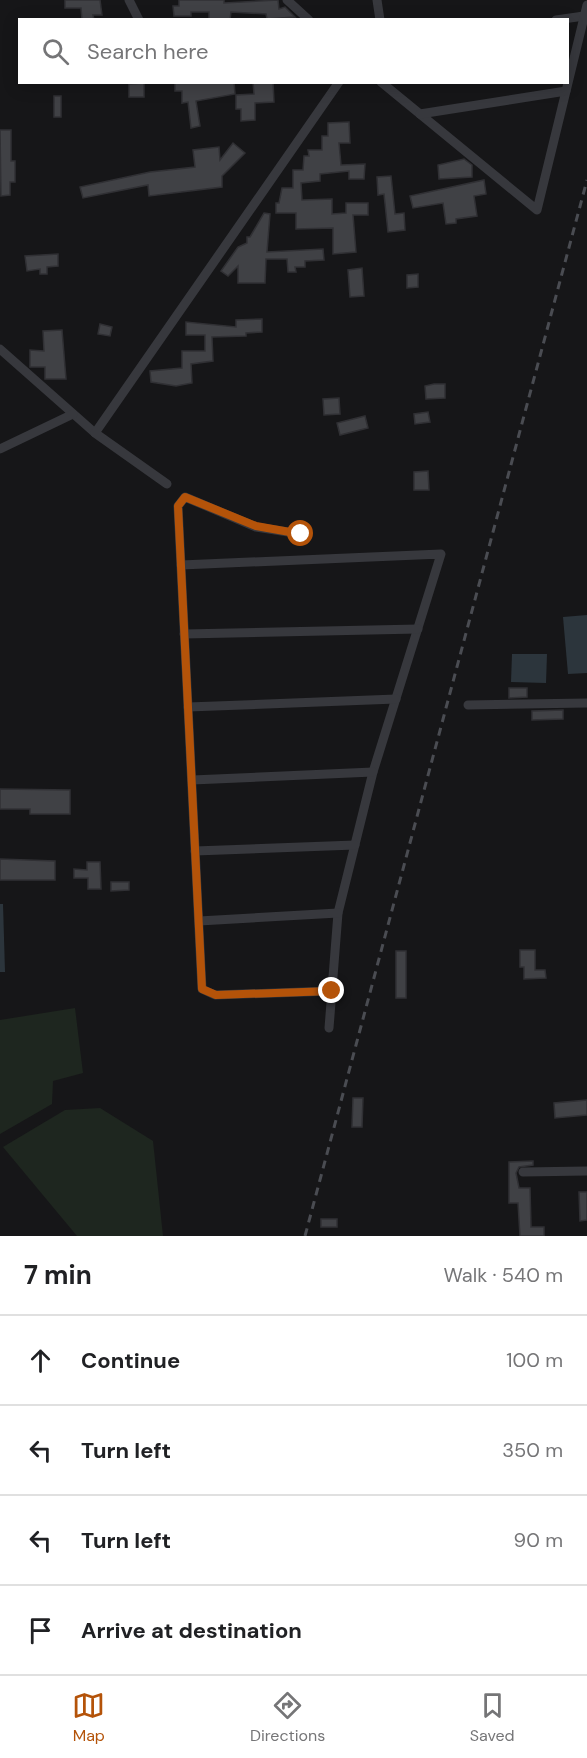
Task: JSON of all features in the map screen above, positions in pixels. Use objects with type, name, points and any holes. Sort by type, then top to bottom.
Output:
[{"type":"street","points":[[129,0],[138,18]]},
{"type":"street","points":[[287,0],[307,18]]},
{"type":"street","points":[[377,0],[380,18]]},
{"type":"street","points":[[569,79],[587,2]]},
{"type":"street","points":[[569,18],[584,16]]},
{"type":"street","points":[[95,433],[338,84]]},
{"type":"street","points":[[386,85],[537,210],[568,84]]},
{"type":"street","points":[[420,114],[566,92]]},
{"type":"street","points":[[0,349],[95,433],[167,484]]},
{"type":"street","points":[[0,449],[73,414]]},
{"type":"street","points":[[301,534],[256,526],[185,497],[178,506],[202,989],[216,995],[332,991]]},
{"type":"street","points":[[181,565],[441,554],[373,772],[338,913],[329,1028]]},
{"type":"street","points":[[184,634],[418,629]]},
{"type":"street","points":[[188,707],[396,699]]},
{"type":"street","points":[[468,705],[587,703]]},
{"type":"street","points":[[192,780],[373,772]]},
{"type":"street","points":[[195,851],[355,845]]},
{"type":"street","points":[[199,921],[338,913]]},
{"type":"street","points":[[523,1172],[587,1171]]},
{"type":"shaded area","points":[[587,615],[587,673],[568,674],[563,617]]},
{"type":"shaded area","points":[[512,654],[547,654],[546,683],[511,682]]},
{"type":"shaded area","points":[[0,904],[3,904],[5,972],[0,972]]},
{"type":"shaded area","points":[[75,1008],[83,1073],[53,1081],[52,1104],[0,1134],[0,1020]]},
{"type":"shaded area","points":[[100,1108],[153,1141],[163,1236],[77,1236],[3,1147],[65,1110]]},
{"type":"building","points":[[65,0],[100,0],[102,15],[82,18],[81,8],[65,8]]},
{"type":"building","points":[[179,0],[224,0],[224,3],[278,0],[279,9],[285,7],[295,17],[267,18],[266,14],[231,12],[230,18],[209,18],[209,12],[191,12],[191,16],[174,16],[173,6],[179,6]]},
{"type":"building","points":[[129,84],[144,84],[144,97],[129,97]]},
{"type":"building","points":[[175,84],[234,84],[235,94],[196,101],[200,126],[191,128],[188,102],[182,103],[182,91],[175,91]]},
{"type":"building","points":[[253,84],[273,84],[274,102],[255,103],[255,120],[241,121],[241,109],[236,109],[236,95],[254,94]]},
{"type":"building","points":[[54,96],[61,96],[61,117],[54,117]]},
{"type":"building","points":[[349,122],[350,143],[339,143],[341,165],[365,164],[364,179],[349,179],[349,171],[320,174],[320,181],[301,183],[302,200],[332,199],[332,214],[346,213],[346,203],[368,203],[368,215],[353,215],[356,252],[333,254],[333,228],[296,229],[296,213],[276,213],[276,203],[279,203],[282,188],[293,188],[293,170],[303,170],[304,156],[309,156],[308,150],[322,150],[322,136],[328,136],[328,123]]},
{"type":"building","points":[[0,130],[11,130],[11,161],[15,161],[15,182],[10,182],[10,195],[1,196]]},
{"type":"building","points":[[233,143],[245,153],[222,176],[222,187],[149,196],[148,185],[83,198],[80,187],[150,172],[195,167],[193,150],[219,147],[220,160]]},
{"type":"building","points":[[464,159],[472,165],[472,177],[439,179],[438,165]]},
{"type":"building","points":[[391,176],[395,214],[404,213],[405,230],[388,232],[384,194],[378,195],[377,177]]},
{"type":"building","points":[[484,180],[486,194],[474,196],[477,216],[456,219],[456,223],[446,224],[443,203],[413,208],[410,196]]},
{"type":"building","points":[[264,213],[270,214],[267,252],[323,249],[324,260],[305,261],[305,267],[295,267],[296,272],[288,272],[287,259],[266,259],[265,283],[238,283],[238,266],[228,276],[221,271],[238,247],[247,243],[247,237],[250,237]]},
{"type":"building","points":[[58,254],[58,266],[47,267],[47,274],[40,274],[40,269],[27,271],[25,256]]},
{"type":"building","points":[[362,268],[364,296],[350,297],[348,270]]},
{"type":"building","points":[[418,274],[418,287],[407,288],[407,275]]},
{"type":"building","points":[[262,319],[262,332],[246,333],[246,336],[212,337],[213,361],[191,364],[192,383],[176,386],[151,382],[150,371],[182,368],[182,351],[205,351],[205,335],[186,335],[186,322],[236,327],[236,320]]},
{"type":"building","points":[[100,324],[112,327],[110,336],[98,334]]},
{"type":"building","points":[[62,330],[66,379],[45,379],[45,367],[30,367],[30,350],[44,351],[43,331]]},
{"type":"building","points":[[445,384],[445,398],[426,399],[425,386]]},
{"type":"building","points":[[339,398],[340,414],[324,415],[323,399]]},
{"type":"building","points":[[428,412],[430,422],[415,424],[414,414]]},
{"type":"building","points":[[365,416],[368,428],[340,435],[337,423]]},
{"type":"building","points":[[428,471],[429,490],[414,490],[414,472]]},
{"type":"building","points":[[509,688],[527,688],[527,697],[509,698]]},
{"type":"building","points":[[563,710],[563,719],[532,720],[532,711]]},
{"type":"building","points":[[0,789],[70,790],[70,814],[30,814],[30,809],[0,809]]},
{"type":"building","points":[[0,859],[55,861],[55,880],[0,880]]},
{"type":"building","points":[[87,862],[100,862],[101,889],[88,889],[88,878],[74,878],[74,869],[87,870]]},
{"type":"building","points":[[111,882],[129,882],[129,890],[111,891]]},
{"type":"building","points":[[520,950],[535,950],[535,970],[545,970],[546,978],[524,979],[524,967],[520,967]]},
{"type":"building","points":[[396,951],[406,951],[406,998],[396,998]]},
{"type":"building","points":[[353,1098],[363,1098],[362,1127],[352,1127]]},
{"type":"building","points":[[587,1100],[587,1115],[555,1118],[554,1103]]},
{"type":"building","points":[[533,1161],[533,1165],[519,1167],[516,1173],[519,1188],[530,1188],[531,1227],[544,1227],[544,1236],[520,1236],[518,1203],[509,1203],[509,1162]]},
{"type":"building","points":[[579,1192],[587,1192],[587,1220],[580,1221]]},
{"type":"building","points":[[321,1219],[337,1219],[337,1227],[321,1227]]},
{"type":"railway","points":[[305,1236],[587,180]]},
{"type":"route","points":[[301,534],[256,526],[185,497],[178,506],[202,989],[216,995],[332,991]]}]
